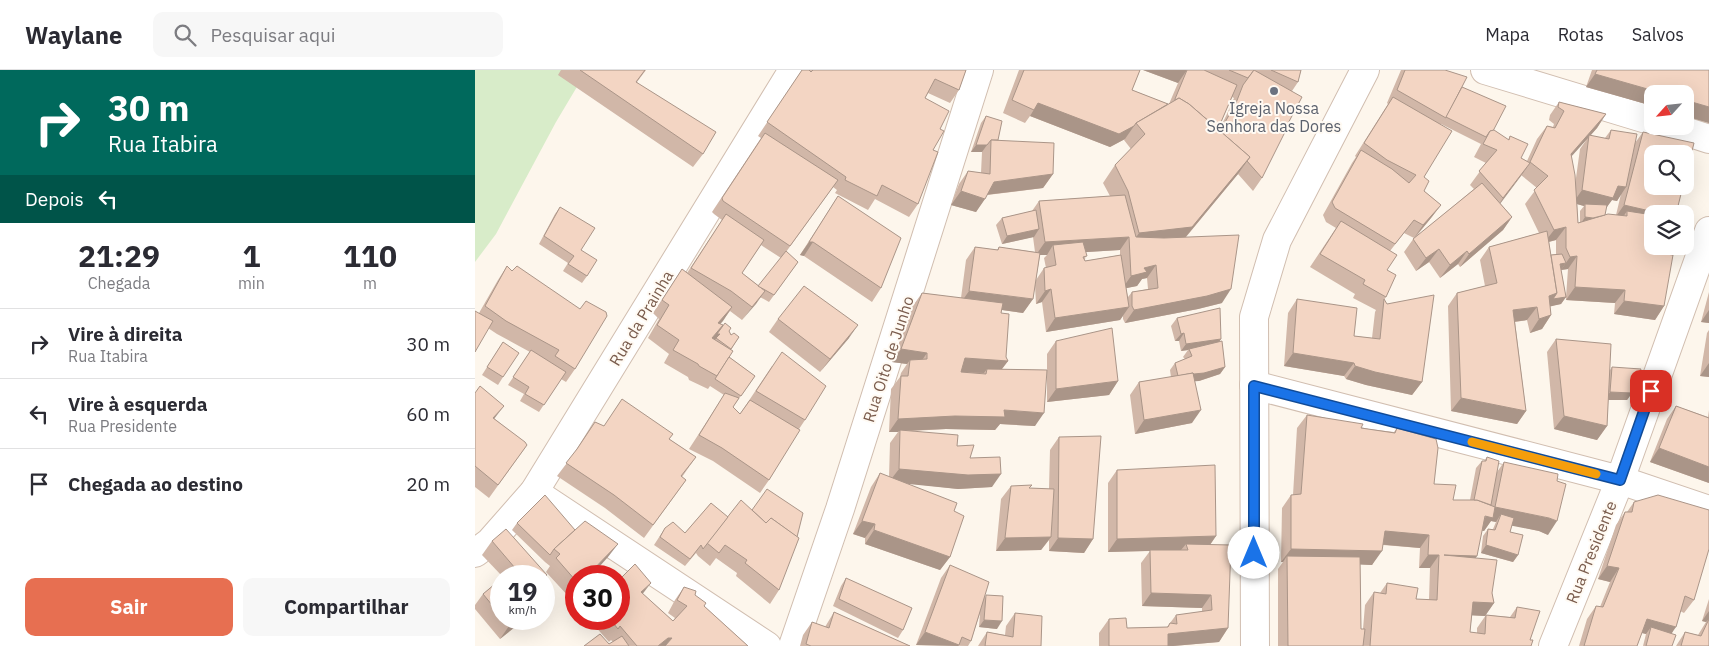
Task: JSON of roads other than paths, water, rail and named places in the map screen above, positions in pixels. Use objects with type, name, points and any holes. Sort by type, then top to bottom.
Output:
[{"type":"street","name":"Rua da Prainha","points":[[475,553],[490,542],[534,492],[793,70]]},
{"type":"street","name":"Rua Oito de Junho","points":[[793,646],[840,509],[979,70]]},
{"type":"street","points":[[1255,646],[1254,317],[1277,240],[1365,70]]},
{"type":"street","points":[[1485,70],[1644,118]]},
{"type":"street","points":[[1694,134],[1709,138]]},
{"type":"street","name":"Rua Presidente","points":[[1553,646],[1620,480],[1709,231]]},
{"type":"street","points":[[1254,386],[1620,480],[1709,510]]},
{"type":"street","points":[[534,492],[767,646]]},
{"type":"place","name":"Igreja Nossa Senhora das Dores","points":[[1274,91]]}]
